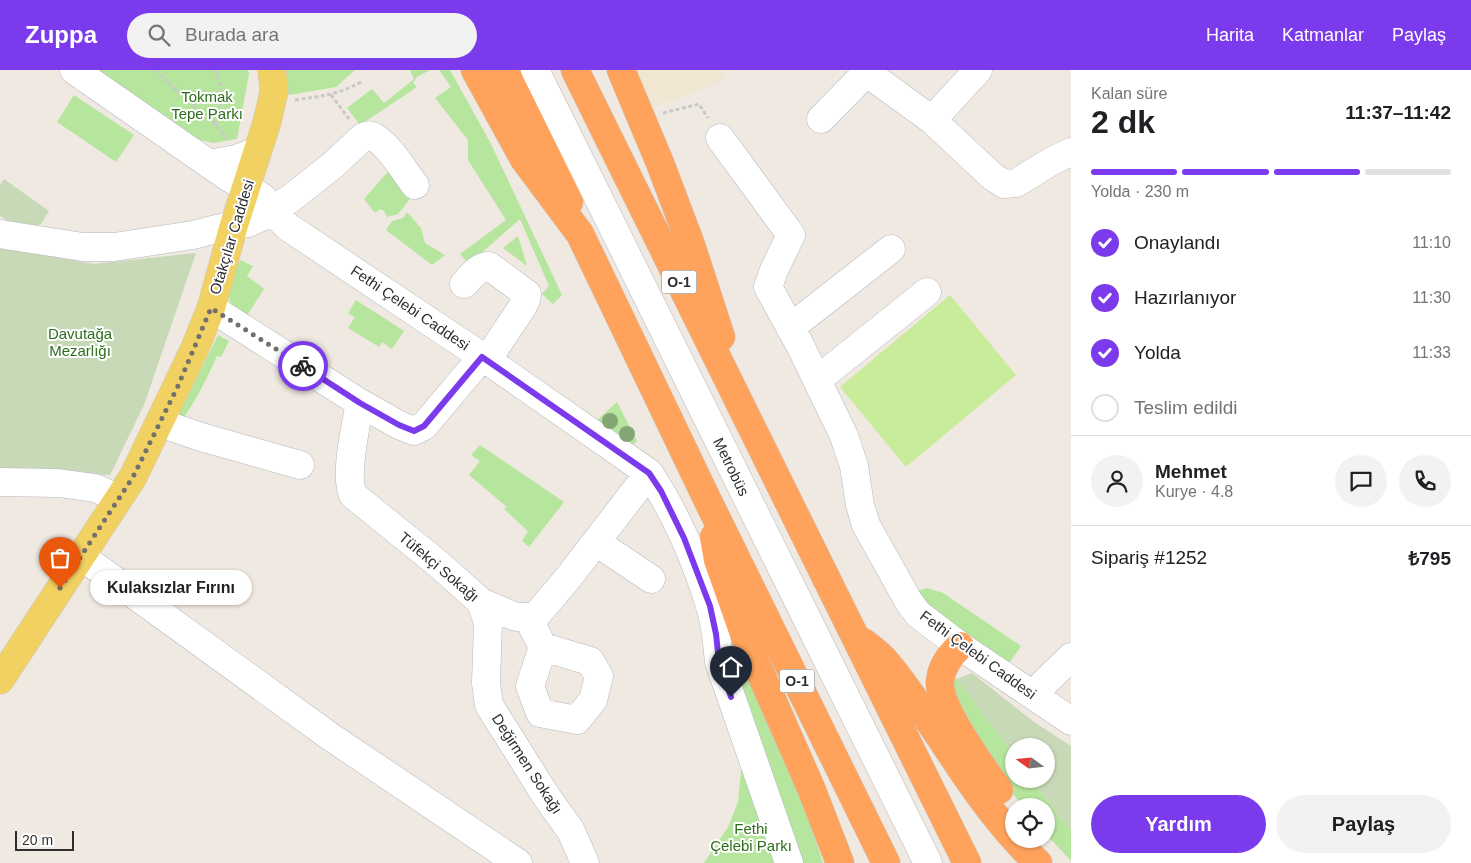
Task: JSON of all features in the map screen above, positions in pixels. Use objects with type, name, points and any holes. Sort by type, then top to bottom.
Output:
[{"type":"highway","points":[[475,70],[524,159],[580,234]]},
{"type":"highway","name":"O-1","points":[[504,70],[555,172],[572,208],[580,234],[707,499],[886,863]]},
{"type":"highway","name":"O-1","points":[[575,70],[966,863]]},
{"type":"highway","points":[[595,70],[615,128],[625,170]]},
{"type":"highway","points":[[621,70],[660,163],[691,245],[720,330],[734,394]]},
{"type":"highway","points":[[707,499],[718,560],[745,636],[811,788],[840,863]]},
{"type":"highway","points":[[851,631],[885,660],[915,699],[968,780],[1015,840],[1038,863]]},
{"type":"highway","points":[[960,646],[952,654],[944,668],[940,682],[941,693],[953,719],[986,773],[1005,798]]},
{"type":"highway","points":[[1046,848],[1058,863]]},
{"type":"main road","name":"Otakçılar Caddesi","points":[[4,667],[133,477],[195,348],[211,308],[234,225],[258,151],[274,92],[272,70]]},
{"type":"street","name":"Fethi Çelebi Caddesi","points":[[74,70],[209,164],[262,198],[271,210],[288,226],[485,358],[649,473]]},
{"type":"street","name":"Metrobüs","points":[[535,70],[928,863]]},
{"type":"street","name":"Metrobüs","points":[[550,70],[943,863]]},
{"type":"street","points":[[932,120],[978,70]]},
{"type":"street","points":[[822,119],[864,72],[932,120],[993,177],[1004,184],[1016,183],[1071,152]]},
{"type":"street","points":[[0,217],[11,235],[56,244],[84,247],[114,247],[193,235],[248,223],[261,217],[307,185],[360,140],[372,135],[383,144],[415,185]]},
{"type":"street","name":"Fethi Çelebi Caddesi","points":[[720,138],[791,235],[768,287],[814,372],[844,436],[854,466],[860,505],[866,525],[909,602],[918,614],[960,646],[1071,721]]},
{"type":"street","points":[[209,164],[236,159],[258,151]]},
{"type":"street","points":[[193,235],[210,250],[222,266]]},
{"type":"street","points":[[784,316],[891,249]]},
{"type":"street","points":[[211,308],[360,403],[414,431],[420,430],[432,418],[485,358],[526,300],[526,294],[489,266],[483,266],[464,284]]},
{"type":"street","points":[[814,372],[914,293]]},
{"type":"street","name":"Tüfekçi Sokağı","points":[[360,403],[353,442],[349,482],[352,495],[436,562],[481,602],[516,617],[528,618]]},
{"type":"street","points":[[160,423],[201,437],[300,465]]},
{"type":"street","points":[[543,647],[528,618],[535,617],[649,473],[661,491],[684,538],[710,606],[719,662],[789,863]]},
{"type":"street","points":[[0,482],[67,484],[95,488],[118,498]]},
{"type":"street","points":[[596,542],[651,579]]},
{"type":"street","points":[[75,564],[216,672],[426,823],[487,863]]},
{"type":"street","points":[[75,564],[518,863]]},
{"type":"street","name":"Değirmen Sokağı","points":[[481,602],[488,623],[486,683],[489,705],[571,832],[584,863]]},
{"type":"street","points":[[1033,694],[1071,657]]},
{"type":"path","points":[[154,70],[216,125],[220,99],[219,77],[215,70]]},
{"type":"path","points":[[272,99],[295,100],[331,95],[361,82]]},
{"type":"path","points":[[331,95],[360,140]]},
{"type":"path","points":[[657,115],[698,104],[720,138]]},
{"type":"shaded area","points":[[634,70],[727,70],[717,83],[653,108]]},
{"type":"green space","name":"Tokmak Tepe Parkı","points":[[96,70],[248,70],[249,74],[237,139],[213,143],[181,135]]},
{"type":"green space","points":[[284,70],[355,70],[336,87],[289,95]]},
{"type":"green space","points":[[410,70],[430,70],[417,77],[413,83],[417,87],[360,125],[347,108],[372,89],[384,103],[414,79]]},
{"type":"green space","points":[[439,70],[450,70],[490,142],[562,295],[553,304],[542,294],[549,286],[520,219],[469,264],[460,254],[506,220],[468,160],[468,140],[435,98],[451,87]]},
{"type":"green space","points":[[74,95],[134,135],[116,162],[57,122]]},
{"type":"green space","points":[[392,167],[413,195],[398,214],[387,217],[384,211],[380,209],[375,213],[364,199]]},
{"type":"green space","points":[[4,179],[49,211],[41,224],[20,230],[0,216],[0,185]]},
{"type":"green space","points":[[407,212],[421,228],[425,243],[445,255],[432,265],[386,230],[392,221],[403,218]]},
{"type":"green space","points":[[518,236],[527,266],[503,248]]},
{"type":"green space","name":"Davutağa Mezarlığı","points":[[0,246],[93,264],[196,253],[144,405],[110,475],[0,472]]},
{"type":"green space","points":[[240,260],[253,266],[247,276],[264,289],[244,320],[232,304],[228,292]]},
{"type":"green space","points":[[950,295],[1016,375],[906,467],[840,387]]},
{"type":"green space","points":[[356,300],[404,331],[392,349],[382,342],[379,347],[348,328],[355,317],[348,313]]},
{"type":"green space","points":[[218,335],[229,341],[221,357],[217,356],[184,418],[178,426],[173,426]]},
{"type":"green space","points":[[617,402],[637,441],[633,445],[596,421]]},
{"type":"green space","points":[[480,445],[564,502],[529,547],[522,541],[528,531],[504,509],[507,507],[469,475],[480,461],[471,455]]},
{"type":"green space","points":[[927,588],[943,593],[1021,646],[1008,665],[953,629],[914,592]]},
{"type":"green space","points":[[724,642],[734,642],[798,785],[823,863],[794,863]]},
{"type":"green space","points":[[972,673],[1034,722],[1071,746],[1071,831],[1055,810],[1055,798],[1046,798],[1038,788],[1055,788],[1055,738],[1005,738],[1005,743],[957,679]]},
{"type":"green space","points":[[950,678],[957,679],[1005,743],[1005,785],[995,773],[947,681]]},
{"type":"green space","name":"Fethi Çelebi Parkı","points":[[742,760],[787,863],[704,863],[728,827],[738,802]]},
{"type":"green space","points":[[1008,788],[1038,788],[1046,798],[1016,798]]},
{"type":"green space","points":[[1055,810],[1071,831],[1071,861],[1055,844]]},
{"type":"way so far","points":[[60,588],[133,477],[178,386],[211,308],[303,366]]},
{"type":"place","name":"Kulaksızlar Fırını","points":[[60,588]]},
{"type":"route","points":[[303,366],[360,403],[399,425],[414,431],[420,430],[424,426],[482,357],[649,473],[661,491],[684,538],[710,606],[719,662],[731,697]]}]
